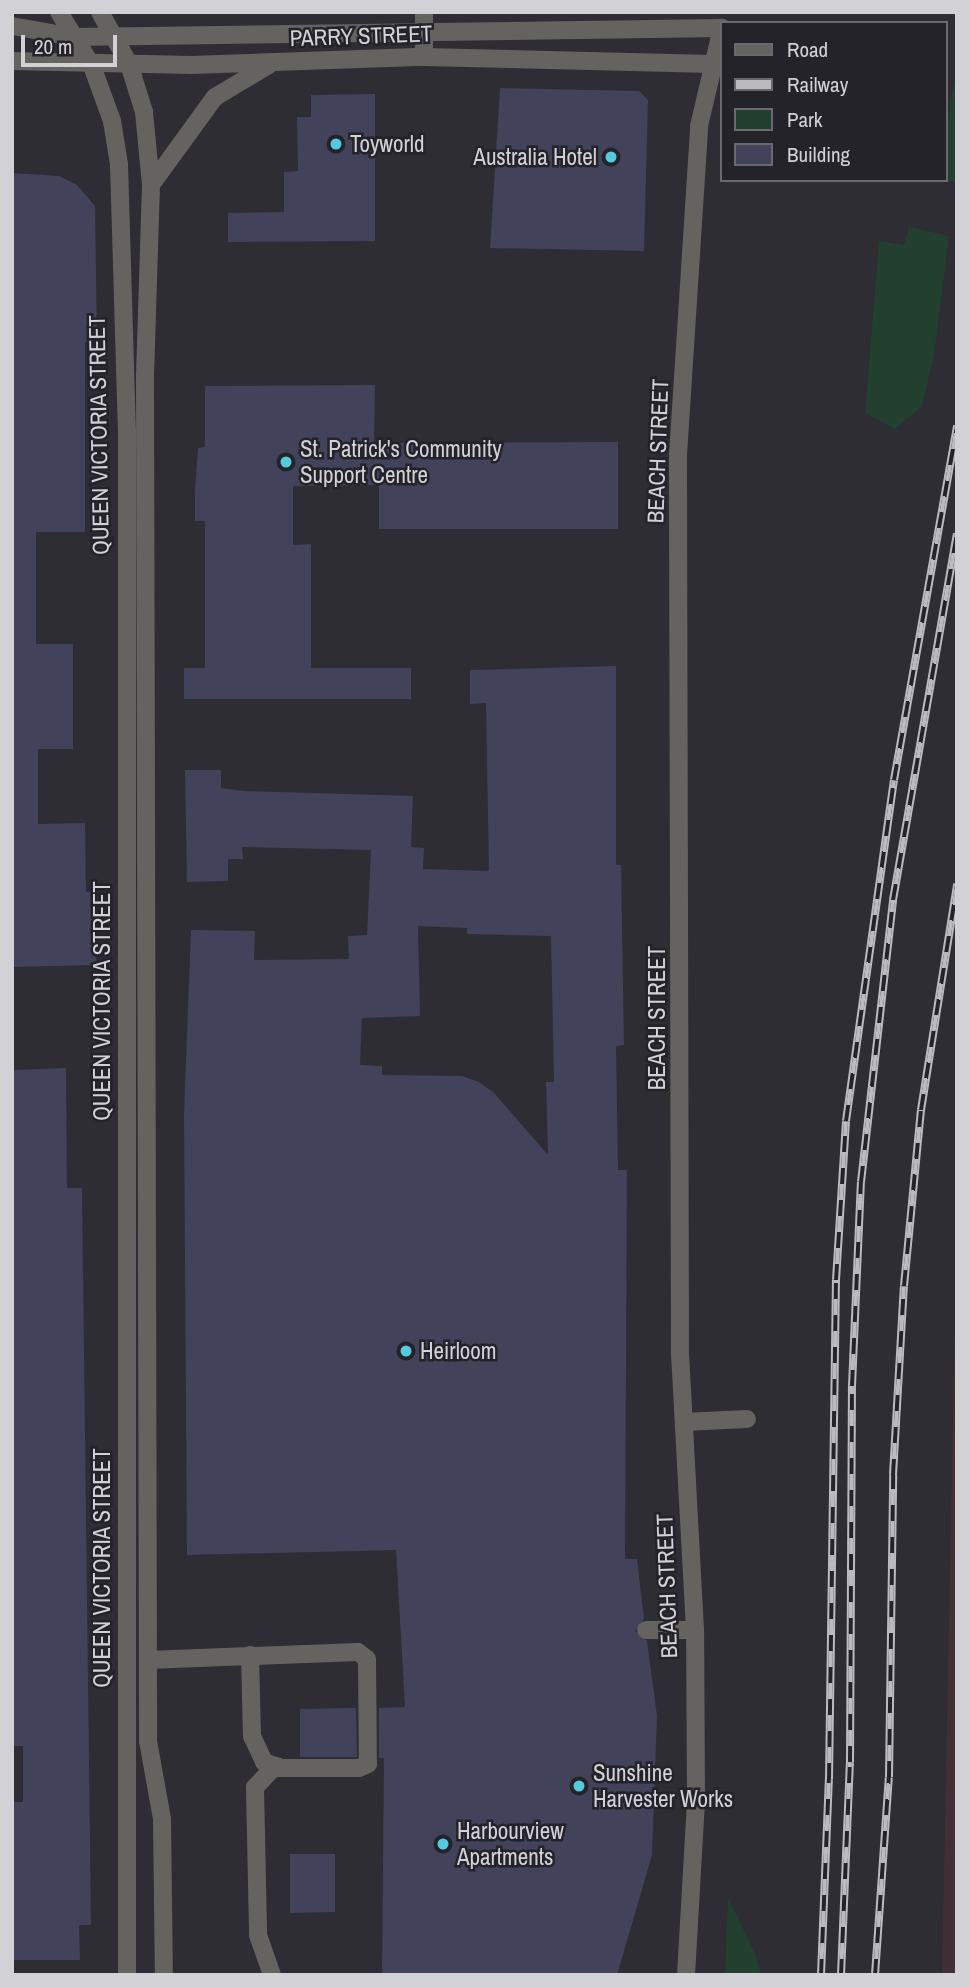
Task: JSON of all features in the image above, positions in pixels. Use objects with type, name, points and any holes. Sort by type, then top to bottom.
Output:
[{"type":"street","name":"QUEEN VICTORIA STREET","points":[[59,12],[92,66],[111,121],[119,164],[127,433],[127,1975]]},
{"type":"street","name":"QUEEN VICTORIA STREET","points":[[100,12],[129,64],[144,112],[151,185],[145,375],[148,1741],[162,1819],[164,1975]]},
{"type":"street","name":"PARRY STREET","points":[[12,26],[74,37],[424,21],[720,26]]},
{"type":"street","points":[[424,21],[425,57]]},
{"type":"street","name":"BEACH STREET","points":[[686,1975],[696,1803],[695,1630],[684,1422],[678,455],[699,126],[720,36]]},
{"type":"street","name":"PARRY STREET","points":[[12,61],[92,66],[425,57],[712,64]]},
{"type":"street","points":[[151,185],[215,97],[272,63]]},
{"type":"street","points":[[684,1422],[747,1419]]},
{"type":"street","points":[[646,1630],[695,1630]]},
{"type":"street","points":[[148,1660],[358,1652],[368,1664],[368,1764],[279,1767],[265,1771],[255,1787]]},
{"type":"street","points":[[250,1655],[258,1935],[272,1975]]},
{"type":"street","points":[[252,1736],[264,1762],[279,1767]]},
{"type":"shaded area","points":[[957,1210],[957,1975],[942,1975]]},
{"type":"green space","points":[[957,67],[957,183],[948,181],[948,117]]},
{"type":"green space","points":[[909,227],[949,236],[934,355],[922,406],[895,429],[865,413],[879,241],[904,245]]},
{"type":"green space","points":[[728,1898],[755,1953],[761,1975],[725,1975]]},
{"type":"building","name":"Australia Hotel","points":[[500,88],[639,91],[648,100],[644,251],[490,248]]},
{"type":"building","name":"Toyworld","points":[[375,94],[375,241],[228,242],[228,213],[284,212],[284,172],[298,171],[297,117],[311,117],[311,95]]},
{"type":"building","points":[[12,173],[59,176],[77,185],[95,206],[97,342],[85,342],[85,532],[36,532],[36,644],[73,644],[73,749],[38,749],[38,824],[85,823],[86,892],[94,892],[96,965],[12,967]]},
{"type":"building","points":[[375,385],[374,443],[618,442],[618,529],[379,529],[379,485],[293,486],[293,545],[311,544],[311,668],[411,668],[411,699],[184,699],[184,668],[205,668],[205,521],[195,521],[195,491],[198,448],[205,447],[205,386]]},
{"type":"building","points":[[616,666],[616,865],[621,865],[624,1045],[616,1046],[618,1170],[627,1170],[625,1559],[637,1559],[644,1619],[635,1631],[647,1641],[657,1716],[652,1855],[617,1975],[382,1975],[384,1758],[379,1758],[379,1708],[405,1707],[396,1550],[187,1555],[184,1114],[191,930],[255,931],[254,960],[349,959],[348,936],[367,935],[371,850],[242,847],[243,859],[228,859],[228,881],[187,882],[185,770],[221,770],[221,788],[242,791],[413,796],[411,847],[424,848],[423,869],[489,871],[486,703],[470,704],[470,670]],"holes":[[[418,926],[467,928],[467,934],[551,936],[554,1082],[546,1082],[548,1155],[494,1093],[479,1082],[462,1076],[382,1075],[382,1066],[360,1065],[362,1018],[420,1016]]]},
{"type":"building","points":[[66,1068],[67,1188],[82,1188],[91,1925],[79,1925],[80,1960],[14,1960],[12,1802],[23,1802],[23,1746],[12,1746],[12,1070]]},
{"type":"building","points":[[356,1708],[357,1757],[300,1757],[300,1709]]},
{"type":"building","points":[[290,1854],[335,1854],[335,1912],[290,1913]]},
{"type":"railway","points":[[821,1975],[829,1779],[836,1280],[846,1121],[894,780],[957,426]]},
{"type":"railway","points":[[841,1975],[850,1762],[852,1386],[861,1182],[893,900],[957,534]]},
{"type":"railway","points":[[875,1975],[889,1777],[893,1475],[904,1286],[921,1110],[957,884]]},
{"type":"place","name":"Toyworld","points":[[336,144]]},
{"type":"place","name":"Australia Hotel","points":[[611,157]]},
{"type":"place","name":"St. Patrick's Community Support Centre","points":[[286,462]]},
{"type":"place","name":"Heirloom","points":[[406,1351]]},
{"type":"place","name":"Sunshine Harvester Works","points":[[579,1786]]},
{"type":"place","name":"Harbourview Apartments","points":[[443,1844]]}]
